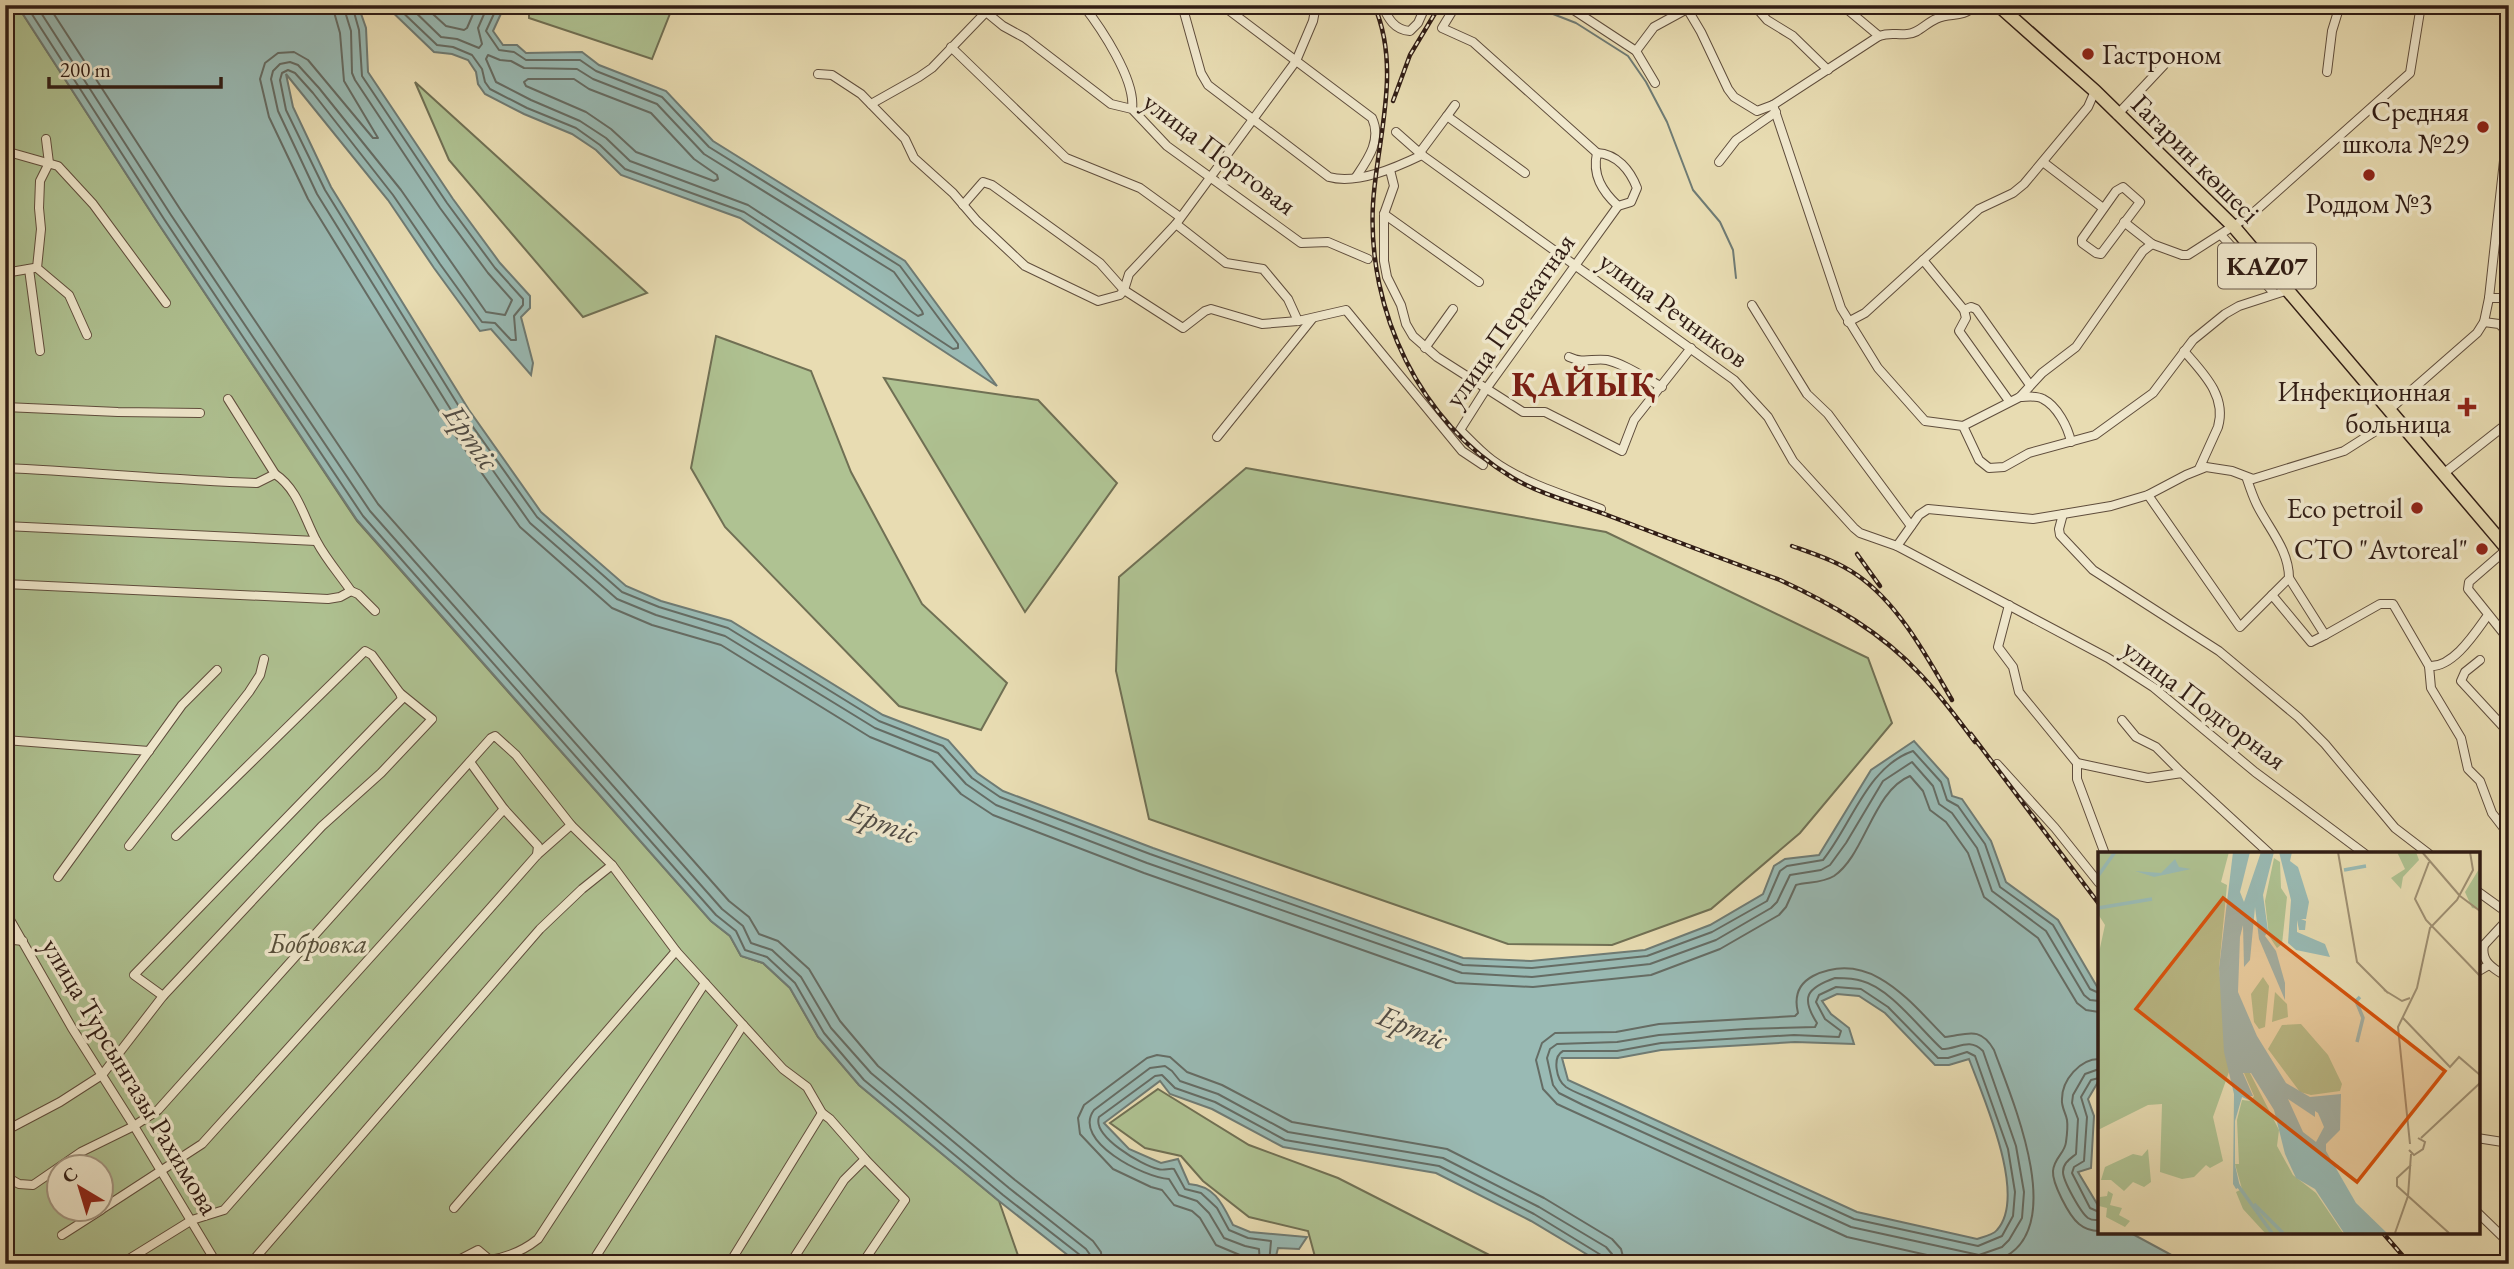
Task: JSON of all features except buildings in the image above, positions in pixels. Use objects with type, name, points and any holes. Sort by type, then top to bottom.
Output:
[{"type":"highway","name":"Гагарин көшесі","points":[[1998,5],[2095,91],[2234,227],[2508,550]]},
{"type":"street","points":[[1083,5],[1106,37],[1133,93],[1132,109]]},
{"type":"street","points":[[1182,5],[1201,73],[1208,85],[1329,177],[1356,177],[1390,170],[1422,155],[1421,151],[1455,105]]},
{"type":"street","points":[[1222,5],[1372,118],[1376,138],[1369,159],[1356,177]]},
{"type":"street","points":[[818,74],[832,75],[871,104],[905,139],[914,158],[953,193],[1025,266],[1098,302],[1120,295],[1129,274],[1178,221],[1296,61],[1317,5]]},
{"type":"street","points":[[1382,5],[1390,21],[1404,31],[1410,31],[1418,23],[1426,5]]},
{"type":"street","points":[[1456,5],[1443,28],[1473,42],[1597,153],[1595,173],[1600,185],[1618,206]]},
{"type":"street","points":[[1566,5],[1636,51],[1655,83]]},
{"type":"street","points":[[1754,5],[1767,20],[1793,36],[1828,70]]},
{"type":"street","points":[[1842,5],[1880,36]]},
{"type":"street","points":[[1719,163],[1736,140],[1775,109],[1880,36],[1914,32],[1937,19],[1968,13],[1977,5]]},
{"type":"street","points":[[2327,72],[2332,32],[2340,5]]},
{"type":"street","points":[[2124,222],[2152,244],[2182,256],[2188,255],[2252,214],[2410,73],[2421,5]]},
{"type":"street","points":[[1636,51],[1654,27],[1686,7],[1734,96],[1757,111],[1775,109]]},
{"type":"street","points":[[871,104],[919,77],[987,8]]},
{"type":"street","name":"улица Портовая","points":[[987,8],[1003,26],[1025,37],[1111,104],[1132,109],[1167,146],[1301,243],[1328,242],[1368,259]]},
{"type":"street","points":[[951,47],[1066,158],[1140,188],[1226,263],[1263,269],[1288,299],[1298,321]]},
{"type":"street","points":[[2117,115],[2164,65]]},
{"type":"street","points":[[1848,322],[1865,313],[1979,209],[2013,193],[2043,162],[2088,107],[2095,91]]},
{"type":"street","points":[[1775,109],[1841,309],[1878,368],[1920,418],[1933,424],[1963,426],[2010,401],[2034,396],[2045,400],[2063,420],[2071,442]]},
{"type":"street","points":[[1897,545],[1924,510],[1934,508],[2033,519],[2112,506],[2148,495],[2199,469],[2232,471],[2247,479],[2253,479],[2344,451],[2392,414],[2477,333],[2484,322],[2509,115]]},
{"type":"street","points":[[1447,116],[1525,173]]},
{"type":"street","name":"улица Речников","points":[[1396,132],[1422,155],[1747,391],[1768,417],[1793,461],[1854,528],[1860,533],[1897,545]]},
{"type":"street","points":[[40,351],[33,268],[41,229],[38,208],[40,181],[49,163],[46,139]]},
{"type":"street","points":[[5,151],[58,166],[93,204],[166,303]]},
{"type":"street","name":"улица Перекатная","points":[[1597,153],[1616,159],[1634,181],[1637,188],[1634,197],[1626,205],[1618,206],[1486,389],[1460,430],[1502,467],[1601,509]]},
{"type":"street","points":[[2043,162],[2103,208]]},
{"type":"street","points":[[1390,170],[1394,186],[1384,214],[1382,242],[1387,277],[1401,305],[1409,330],[1425,348],[1523,412],[1545,412],[1622,451],[1634,419],[1691,348]]},
{"type":"street","points":[[963,205],[983,182],[992,185],[1100,262],[1124,289],[1183,328],[1210,309],[1262,324],[1312,319],[1346,310],[1462,451],[1483,465]]},
{"type":"street","points":[[2123,187],[2140,202],[2124,222],[2101,254],[2082,243],[2103,208],[2118,188],[2123,187]]},
{"type":"street","points":[[1384,214],[1479,282]]},
{"type":"street","points":[[2221,235],[2274,293]]},
{"type":"street","points":[[2020,397],[2030,385],[2076,347],[2143,251],[2152,244]]},
{"type":"street","points":[[1923,260],[1964,310],[1966,318],[1959,331],[2010,401]]},
{"type":"street","points":[[5,273],[33,268],[69,295],[87,335]]},
{"type":"street","points":[[1963,426],[1979,460],[1989,468],[2004,467],[2029,453],[2095,435],[2153,393],[2193,340],[2225,314],[2239,306],[2288,290]]},
{"type":"street","points":[[2488,298],[2509,298]]},
{"type":"street","points":[[1752,305],[1802,387],[1828,414],[1911,526]]},
{"type":"street","points":[[1964,310],[1971,307],[1976,309],[2030,385]]},
{"type":"street","points":[[1425,348],[1453,309]]},
{"type":"street","points":[[1217,437],[1312,319]]},
{"type":"street","points":[[2484,322],[2499,324],[2509,333]]},
{"type":"street","points":[[2184,351],[2210,381],[2218,404],[2220,421],[2199,469]]},
{"type":"street","points":[[1569,357],[1579,362],[1612,362],[1662,387]]},
{"type":"street","points":[[228,399],[275,474],[293,490],[316,541],[351,591],[358,594],[375,611]]},
{"type":"street","points":[[5,407],[201,413]]},
{"type":"street","points":[[2443,474],[2509,422]]},
{"type":"street","points":[[5,468],[257,483],[275,474]]},
{"type":"street","points":[[2247,479],[2256,504],[2286,555],[2289,578],[2325,635]]},
{"type":"street","points":[[2148,495],[2240,627],[2289,578]]},
{"type":"street","points":[[2063,514],[2060,535],[2093,570],[2219,651],[2239,667],[2325,744],[2395,828],[2426,852]]},
{"type":"street","points":[[5,526],[316,541]]},
{"type":"street","name":"улица Подгорная","points":[[1897,545],[2108,658],[2153,687],[2255,772],[2362,852]]},
{"type":"street","points":[[2508,550],[2468,586],[2469,593],[2509,640]]},
{"type":"street","points":[[5,584],[328,599],[351,591]]},
{"type":"street","points":[[2272,594],[2311,642],[2380,604],[2393,604],[2429,666],[2431,688],[2461,738],[2469,769],[2480,781],[2492,813],[2509,835]]},
{"type":"street","points":[[2009,605],[1998,647],[2014,667],[2019,692],[2077,764],[2077,779],[2104,852]]},
{"type":"street","points":[[2429,666],[2442,665],[2467,644],[2488,615]]},
{"type":"street","points":[[5,1131],[60,1102],[102,1075],[163,996],[322,826],[381,773],[432,719],[400,693],[372,655],[365,652],[176,836]]},
{"type":"street","points":[[129,846],[255,684],[264,659]]},
{"type":"street","points":[[2480,660],[2465,672],[2461,681],[2509,733]]},
{"type":"street","points":[[58,877],[182,705],[217,670]]},
{"type":"street","points":[[163,996],[134,975],[393,709],[402,699],[400,693]]},
{"type":"street","points":[[2122,720],[2136,737],[2156,747],[2268,852]]},
{"type":"street","points":[[5,1176],[19,1184],[33,1185],[81,1152],[134,1126],[158,1110],[495,736],[521,761],[571,825],[612,865],[676,951],[783,1069],[807,1087],[822,1113],[905,1200],[862,1264]]},
{"type":"street","points":[[5,740],[149,751]]},
{"type":"street","points":[[470,761],[504,809],[538,846],[537,855]]},
{"type":"street","points":[[1997,764],[2055,828],[2098,882]]},
{"type":"street","points":[[2077,764],[2148,778],[2182,773]]},
{"type":"street","points":[[116,1200],[202,1144],[504,809]]},
{"type":"street","points":[[121,1264],[192,1220],[224,1209],[537,855],[571,825]]},
{"type":"street","points":[[250,1264],[540,929],[612,865]]},
{"type":"street","points":[[2479,893],[2509,916],[2481,942],[2483,955],[2489,965],[2509,978]]},
{"type":"street","name":"улица Турсынгазы Рахимова","points":[[5,911],[72,1028],[217,1264]]},
{"type":"street","points":[[5,939],[23,941]]},
{"type":"street","points":[[454,1208],[676,951]]},
{"type":"street","points":[[2479,971],[2489,965]]},
{"type":"street","points":[[451,1264],[478,1250],[490,1260],[504,1258],[538,1240],[705,983]]},
{"type":"street","points":[[591,1264],[743,1025]]},
{"type":"street","points":[[729,1264],[822,1113]]},
{"type":"street","points":[[2479,1138],[2509,1143]]},
{"type":"street","points":[[790,1264],[844,1180],[865,1159]]},
{"type":"street","points":[[2479,1214],[2509,1242]]},
{"type":"street","points":[[62,1234],[78,1224]]},
{"type":"green space","name":"Бобровка","points":[[5,5],[17,5],[158,223],[357,521],[711,921],[730,936],[741,956],[763,963],[790,988],[818,1037],[859,1085],[999,1201],[1021,1264],[5,1264]]},
{"type":"green space","points":[[529,5],[673,6],[652,59],[529,18]]},
{"type":"green space","points":[[415,82],[647,293],[583,317],[449,160]]},
{"type":"green space","points":[[716,336],[811,371],[851,472],[922,604],[1007,683],[981,730],[899,706],[725,527],[691,468]]},
{"type":"green space","points":[[884,378],[1038,400],[1117,483],[1025,612]]},
{"type":"green space","points":[[1246,468],[1606,532],[1868,658],[1892,723],[1800,833],[1711,909],[1612,945],[1508,944],[1149,819],[1116,671],[1119,577]]},
{"type":"green space","points":[[1158,1089],[1249,1145],[1338,1178],[1507,1264],[1317,1264],[1308,1231],[1249,1217],[1203,1181],[1181,1156],[1145,1148],[1110,1123]]},
{"type":"water","name":"Ертіс","points":[[17,5],[358,5],[366,28],[368,72],[453,199],[500,263],[530,296],[530,308],[521,317],[533,363],[531,375],[491,329],[480,331],[388,200],[286,74],[293,107],[331,187],[469,410],[541,512],[626,586],[661,601],[731,621],[883,715],[948,740],[977,773],[1003,791],[1153,848],[1463,958],[1531,961],[1645,950],[1710,925],[1763,894],[1774,866],[1785,859],[1819,855],[1871,770],[1914,741],[1948,779],[1952,796],[1962,799],[1991,841],[2006,882],[2058,920],[2098,988],[2098,1082],[2088,1099],[2094,1116],[2091,1168],[2078,1172],[2098,1205],[2098,1234],[2133,1234],[2188,1264],[1603,1264],[1531,1221],[1436,1173],[1283,1147],[1212,1109],[1170,1094],[1160,1081],[1104,1123],[1129,1149],[1161,1163],[1178,1159],[1189,1184],[1205,1188],[1217,1197],[1233,1225],[1250,1232],[1307,1237],[1299,1249],[1278,1248],[1275,1260],[1288,1264],[1079,1264],[859,1085],[818,1037],[790,988],[763,963],[741,956],[730,936],[711,921],[357,520],[158,223]],"holes":[[[1837,994],[1859,996],[1885,1013],[1935,1065],[1949,1065],[1969,1059],[1992,1121],[2005,1171],[2008,1194],[2005,1214],[1993,1233],[1977,1239],[1857,1212],[1568,1080],[1562,1058],[1618,1058],[1661,1050],[1795,1042],[1854,1044],[1849,1028],[1831,1014],[1822,1001]]]},
{"type":"water","points":[[385,5],[505,5],[493,31],[503,45],[517,45],[526,53],[582,52],[599,65],[666,91],[713,141],[905,261],[997,386],[740,218],[621,175],[596,150],[572,134],[485,94],[468,60],[452,54],[434,52]]},
{"type":"waterway","points":[[1530,5],[1576,23],[1628,56],[1646,82],[1667,122],[1693,190],[1720,222],[1733,250],[1736,278]]},
{"type":"railway","points":[[1374,5],[1382,29],[1387,79],[1373,204],[1373,244],[1379,284],[1390,323],[1406,360],[1426,395],[1451,427],[1480,455],[1524,484],[1780,580],[1837,609],[1872,632],[1905,659],[1935,690],[1975,742]]},
{"type":"railway","points":[[1393,101],[1410,55],[1440,5]]},
{"type":"railway","points":[[1792,546],[1842,566],[1872,587],[1911,632],[1952,700]]},
{"type":"railway","points":[[1857,554],[1880,586]]},
{"type":"railway","points":[[1971,734],[2098,903]]},
{"type":"railway","points":[[2384,1234],[2410,1264]]},
{"type":"place","name":"Гастроном","points":[[2088,54]]},
{"type":"place","name":"Средняя школа №29","points":[[2483,127]]},
{"type":"place","name":"Роддом №3","points":[[2369,175]]},
{"type":"place","name":"Инфекционная больница","points":[[2467,407]]},
{"type":"place","name":"Eco petroil","points":[[2417,508]]},
{"type":"place","name":"СТО \"Avtoreal\"","points":[[2482,549]]},
{"type":"district","name":"ҚАЙЫҚ","points":[[1584,383]]}]
